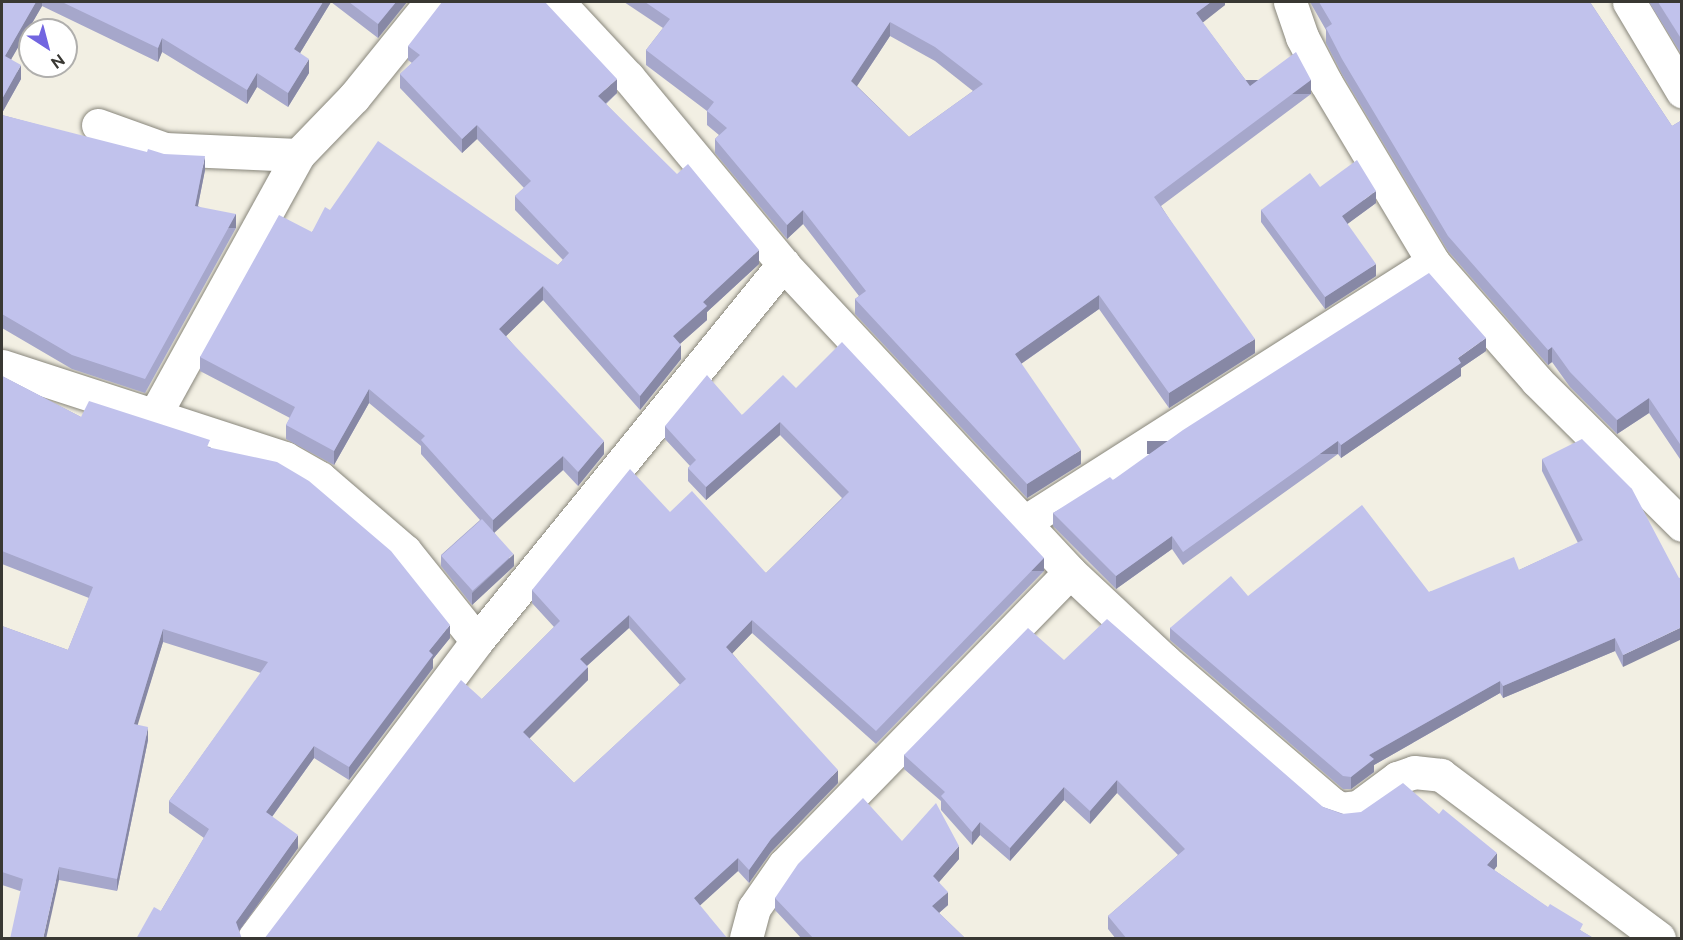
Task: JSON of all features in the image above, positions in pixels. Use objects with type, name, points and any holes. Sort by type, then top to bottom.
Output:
[{"type":"street","points":[[153,418],[298,156],[354,97],[431,2]]},
{"type":"street","points":[[558,2],[628,77],[783,264],[1070,572],[1164,660],[1332,804],[1341,809],[1358,807],[1397,778],[1414,772],[1441,775],[1659,939]]},
{"type":"street","points":[[1290,2],[1302,37],[1326,83],[1433,262],[1537,381],[1682,525]]},
{"type":"street","points":[[1629,2],[1682,91]]},
{"type":"street","points":[[98,124],[165,149],[298,156]]},
{"type":"street","points":[[1023,523],[1433,262]]},
{"type":"street","points":[[254,939],[477,641],[783,264]]},
{"type":"street","points":[[2,366],[153,418],[285,458],[320,478],[405,550],[477,641]]},
{"type":"street","points":[[746,939],[754,908],[784,865],[1070,572]]},
{"type":"building","points":[[2,2],[36,2],[27,18],[18,18],[18,33],[5,56],[18,63],[18,70],[2,99]]},
{"type":"building","points":[[62,2],[323,2],[294,49],[309,59],[288,93],[257,73],[247,90],[162,38],[158,48]]},
{"type":"building","points":[[349,2],[396,2],[378,24]]},
{"type":"building","points":[[442,2],[545,2],[617,79],[598,96],[677,174],[688,164],[759,250],[703,302],[707,306],[673,336],[681,345],[640,396],[543,286],[499,329],[604,441],[578,472],[563,456],[493,520],[421,440],[425,436],[369,389],[334,451],[286,425],[295,407],[200,357],[279,215],[312,232],[325,207],[330,210],[378,141],[558,265],[569,253],[515,196],[531,181],[477,125],[462,139],[400,74],[420,55],[408,46]]},
{"type":"building","points":[[645,2],[1211,2],[1196,13],[1250,86],[1296,52],[1311,80],[1154,197],[1255,339],[1169,393],[1099,295],[1015,354],[1081,450],[1027,484],[855,299],[866,291],[803,210],[787,225],[715,139],[727,128],[707,111],[714,102],[646,50],[670,19]],"holes":[[[890,22],[935,47],[983,84],[909,137],[851,81]]]},
{"type":"building","points":[[1319,2],[1590,2],[1672,126],[1682,120],[1682,447],[1649,398],[1617,420],[1570,372],[1552,347],[1548,350],[1448,236],[1342,59],[1326,28],[1332,24]]},
{"type":"building","points":[[1658,2],[1682,2],[1682,40]]},
{"type":"building","points":[[2,115],[147,152],[148,149],[164,154],[205,156],[195,206],[236,214],[145,379],[72,355],[2,314]]},
{"type":"building","points":[[1357,160],[1376,191],[1342,216],[1376,264],[1325,297],[1261,210],[1310,173],[1320,187]]},
{"type":"building","points":[[1429,273],[1486,338],[1458,358],[1461,363],[1341,445],[1338,441],[1183,552],[1172,536],[1116,576],[1053,513],[1110,477],[1113,480],[1183,430]]},
{"type":"building","points":[[842,342],[1044,558],[876,731],[752,620],[726,647],[838,770],[771,839],[749,870],[738,858],[694,898],[728,939],[264,939],[461,680],[482,699],[560,621],[532,590],[630,469],[670,512],[692,491],[766,573],[849,492],[780,422],[706,487],[688,468],[696,460],[665,426],[707,375],[742,415],[783,375],[796,388]],"holes":[[[629,615],[686,679],[574,783],[523,732],[588,667],[580,659]]]},
{"type":"building","points":[[2,376],[81,417],[89,401],[210,440],[207,447],[277,462],[309,481],[391,551],[450,625],[429,651],[433,655],[349,767],[314,746],[266,812],[298,835],[236,922],[242,939],[136,939],[154,907],[161,911],[209,829],[169,801],[268,662],[163,629],[134,724],[148,727],[117,879],[59,867],[43,939],[10,939],[23,879],[2,872],[2,626],[68,650],[93,587],[2,551]]},
{"type":"building","points":[[1582,439],[1632,489],[1679,578],[1682,577],[1682,627],[1623,655],[1615,638],[1503,686],[1500,681],[1369,755],[1374,759],[1351,777],[1343,776],[1170,628],[1231,576],[1248,596],[1362,505],[1429,592],[1514,557],[1519,570],[1583,540],[1542,459]]},
{"type":"building","points":[[482,519],[513,554],[473,591],[441,556]]},
{"type":"building","points":[[1107,619],[1323,807],[1342,814],[1361,812],[1403,783],[1439,814],[1443,809],[1497,853],[1487,865],[1548,907],[1550,904],[1583,924],[1580,930],[1595,939],[1127,939],[1108,916],[1185,849],[1117,780],[1090,811],[1064,787],[1010,848],[980,822],[972,832],[941,796],[945,792],[904,755],[1028,628],[1064,660]]},
{"type":"building","points":[[863,798],[902,841],[936,803],[959,846],[933,876],[948,892],[932,906],[966,939],[814,939],[775,898],[798,864]]}]
